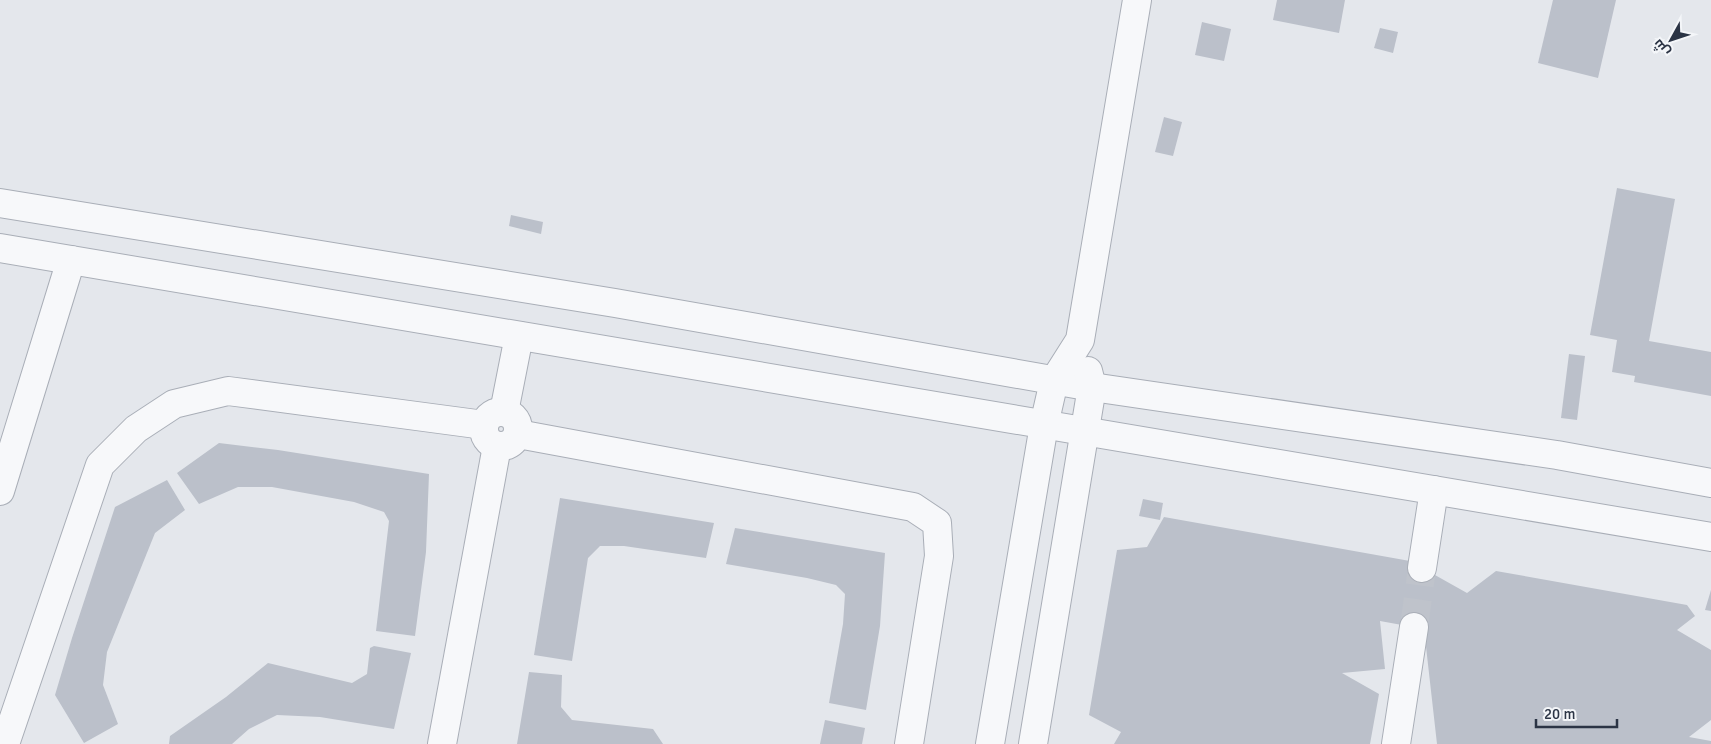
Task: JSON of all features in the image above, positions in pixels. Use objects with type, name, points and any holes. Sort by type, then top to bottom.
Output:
[{"type":"street","points":[[990,744],[1044,425],[1054,381],[1080,340],[1137,0]]},
{"type":"street","points":[[0,202],[624,305],[1054,381],[1557,455],[1711,483]]},
{"type":"street","points":[[0,248],[1711,537]]},
{"type":"street","points":[[0,491],[71,260]]},
{"type":"street","points":[[442,744],[519,336]]},
{"type":"street","points":[[1033,744],[1092,387],[1080,340]]},
{"type":"street","points":[[5,744],[100,465],[136,430],[174,404],[228,391],[501,429],[913,507],[925,513],[937,524],[940,556],[908,744]]},
{"type":"street","points":[[1422,568],[1434,490]]},
{"type":"street","points":[[1396,744],[1414,627]]},
{"type":"building","points":[[1277,0],[1345,0],[1339,33],[1273,20]]},
{"type":"building","points":[[1553,0],[1616,0],[1598,78],[1538,63]]},
{"type":"building","points":[[1202,22],[1231,29],[1224,61],[1195,55]]},
{"type":"building","points":[[1380,28],[1398,32],[1393,53],[1374,48]]},
{"type":"building","points":[[1164,117],[1182,122],[1173,156],[1155,152]]},
{"type":"building","points":[[1617,188],[1675,199],[1649,341],[1711,352],[1711,396],[1634,382],[1635,376],[1612,372],[1617,340],[1590,335]]},
{"type":"building","points":[[511,215],[543,222],[541,234],[509,226]]},
{"type":"building","points":[[1569,354],[1585,356],[1577,420],[1561,418]]},
{"type":"building","points":[[219,443],[278,450],[429,474],[426,552],[415,636],[376,631],[389,521],[384,512],[354,502],[272,487],[238,487],[199,504],[177,473]]},
{"type":"building","points":[[167,480],[185,510],[155,533],[107,652],[103,685],[118,724],[84,743],[55,695],[72,638],[115,507]]},
{"type":"building","points":[[560,498],[714,523],[706,558],[624,546],[600,546],[588,558],[572,661],[534,655]]},
{"type":"building","points":[[1143,499],[1163,503],[1160,520],[1139,516]]},
{"type":"building","points":[[1164,517],[1410,561],[1467,593],[1496,571],[1687,605],[1695,616],[1677,630],[1711,650],[1711,720],[1689,737],[1711,741],[1711,744],[1437,744],[1424,629],[1380,621],[1385,669],[1342,673],[1379,694],[1370,744],[1114,744],[1121,732],[1089,715],[1117,550],[1147,547]]},
{"type":"building","points":[[735,528],[885,553],[880,626],[866,710],[829,703],[843,624],[845,594],[836,585],[726,564]]},
{"type":"building","points":[[1711,590],[1711,611],[1705,610]]},
{"type":"building","points":[[374,646],[411,653],[394,729],[320,717],[277,715],[249,729],[232,744],[169,744],[170,736],[226,697],[268,663],[352,683],[367,674],[370,648]]},
{"type":"building","points":[[529,672],[562,675],[561,707],[572,720],[653,729],[663,744],[517,744]]},
{"type":"building","points":[[825,720],[865,728],[862,744],[820,744]]},
{"type":"tunnel","points":[[1414,627],[1422,568]]}]
